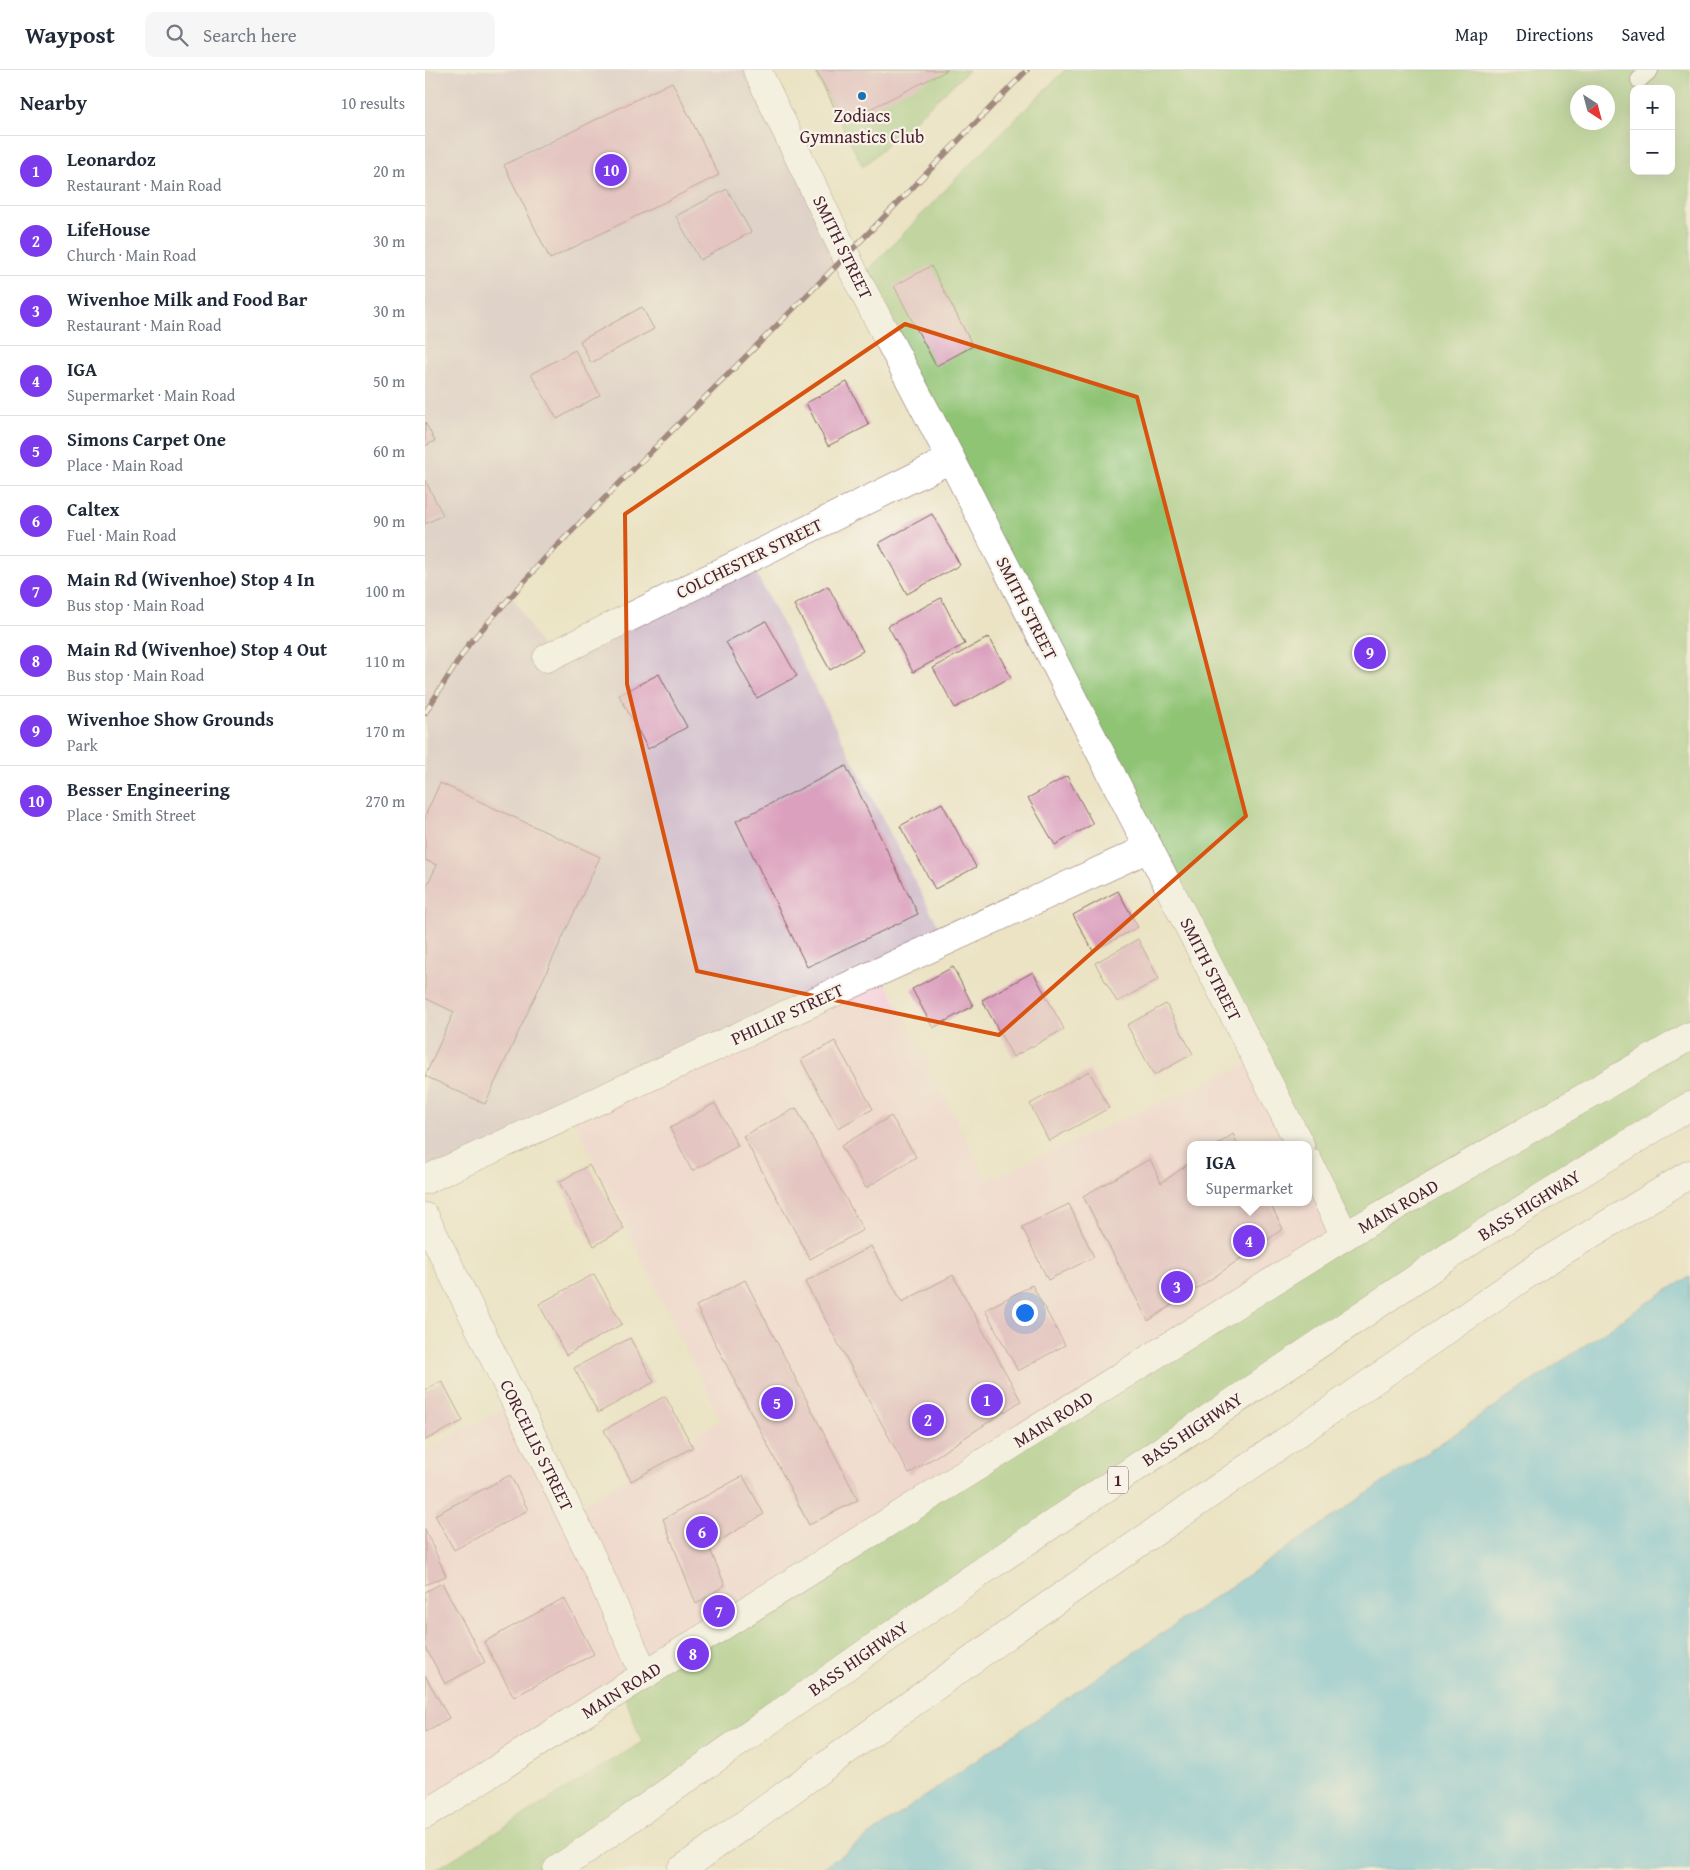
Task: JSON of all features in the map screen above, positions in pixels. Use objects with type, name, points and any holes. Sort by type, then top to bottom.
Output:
[{"type":"main road","name":"SMITH STREET","points":[[757,70],[833,225],[846,256],[1298,1141]]},
{"type":"main road","name":"COLCHESTER STREET","points":[[547,658],[951,459]]},
{"type":"main road","name":"PHILLIP STREET","points":[[425,1180],[1149,848]]},
{"type":"main road","name":"MAIN ROAD","points":[[425,1815],[1345,1236],[1690,1036]]},
{"type":"main road","name":"BASS HIGHWAY","points":[[557,1870],[971,1579],[1479,1236],[1690,1106]]},
{"type":"main road","points":[[1312,1169],[1345,1236]]},
{"type":"main road","points":[[681,1870],[1027,1621],[1545,1262],[1690,1174]]},
{"type":"main road","name":"CORCELLIS STREET","points":[[425,1217],[592,1558],[645,1675]]},
{"type":"highlighted area","points":[[905,324],[1137,397],[1246,816],[999,1035],[697,971],[627,684],[625,514]]},
{"type":"shaded area","points":[[425,70],[757,70],[846,256],[545,558],[512,595],[547,657],[748,558],[946,941],[425,1180]]},
{"type":"shaded area","points":[[880,971],[987,1180],[1258,1059],[1298,1141],[1187,1141],[1187,1206],[1312,1206],[1312,1169],[1345,1236],[425,1815],[425,1451],[515,1402],[570,1512],[721,1420],[571,1114]]},
{"type":"green space","points":[[814,70],[969,70],[863,167]]},
{"type":"green space","points":[[1065,70],[1690,70],[1690,1106],[557,1870],[435,1870],[642,1742],[622,1689],[1345,1236],[1312,1171],[1312,1141],[1297,1141],[858,281],[971,163]]},
{"type":"water","points":[[1690,1277],[1690,1870],[820,1870],[998,1745],[1660,1294]]},
{"type":"building","name":"Zodiacs Gymnastics Club","points":[[816,70],[948,70],[842,123]]},
{"type":"building","points":[[672,82],[719,175],[550,259],[504,165]]},
{"type":"building","points":[[727,189],[751,232],[700,260],[676,216]]},
{"type":"building","points":[[931,266],[973,346],[936,366],[894,286]]},
{"type":"building","points":[[642,307],[654,329],[591,363],[580,341]]},
{"type":"building","points":[[575,350],[600,395],[557,419],[531,374]]},
{"type":"building","points":[[847,382],[869,425],[828,446],[806,403]]},
{"type":"building","points":[[425,422],[435,441],[425,446]]},
{"type":"building","points":[[425,480],[443,515],[425,524]]},
{"type":"building","points":[[932,514],[960,565],[907,594],[879,543]]},
{"type":"building","points":[[828,586],[863,651],[830,670],[794,605]]},
{"type":"building","points":[[941,598],[965,644],[913,672],[888,626]]},
{"type":"building","points":[[766,621],[797,676],[757,698],[726,642]]},
{"type":"building","points":[[989,637],[1011,677],[955,708],[933,668]]},
{"type":"building","points":[[659,674],[687,727],[648,749],[619,695]]},
{"type":"building","points":[[846,766],[918,914],[807,967],[736,821]]},
{"type":"building","points":[[1067,776],[1093,824],[1055,845],[1028,798]]},
{"type":"building","points":[[440,783],[600,857],[485,1104],[425,1076],[454,1012],[425,998],[425,890],[437,865],[425,860],[425,816]]},
{"type":"building","points":[[942,803],[976,867],[935,889],[900,826]]},
{"type":"building","points":[[1118,891],[1138,927],[1093,951],[1073,915]]},
{"type":"building","points":[[1138,939],[1159,979],[1117,1002],[1095,963]]},
{"type":"building","points":[[953,967],[973,1006],[933,1028],[912,989]]},
{"type":"building","points":[[1033,972],[1064,1029],[1013,1057],[982,1000]]},
{"type":"building","points":[[1166,1004],[1193,1054],[1154,1075],[1127,1025]]},
{"type":"building","points":[[835,1041],[873,1109],[838,1128],[801,1060]]},
{"type":"building","points":[[1089,1071],[1109,1108],[1049,1141],[1030,1104]]},
{"type":"building","points":[[715,1103],[738,1146],[692,1171],[670,1128]]},
{"type":"building","points":[[796,1108],[863,1230],[810,1259],[743,1136]]},
{"type":"building","points":[[891,1116],[916,1157],[866,1188],[841,1146]]},
{"type":"building","points":[[1233,1134],[1236,1141],[1223,1141]]},
{"type":"building","points":[[1150,1159],[1161,1183],[1187,1165],[1187,1206],[1271,1206],[1283,1229],[1148,1321],[1083,1196]]},
{"type":"building","points":[[589,1165],[624,1229],[594,1246],[559,1182]]},
{"type":"building","points":[[1069,1204],[1094,1257],[1048,1280],[1022,1227]]},
{"type":"building","points":[[871,1246],[902,1302],[953,1275],[1021,1401],[909,1474],[805,1282]]},
{"type":"building","points":[[594,1274],[622,1324],[566,1355],[539,1304]]},
{"type":"building","points":[[745,1280],[858,1500],[809,1525],[696,1306]]},
{"type":"building","points":[[1032,1285],[1065,1345],[1018,1371],[985,1310]]},
{"type":"building","points":[[630,1338],[654,1382],[598,1413],[574,1368]]},
{"type":"building","points":[[442,1381],[463,1421],[425,1440],[425,1390]]},
{"type":"building","points":[[665,1396],[693,1447],[631,1481],[604,1430]]},
{"type":"building","points":[[510,1475],[528,1510],[454,1550],[435,1515]]},
{"type":"building","points":[[743,1476],[764,1514],[709,1547],[725,1585],[696,1604],[663,1519]]},
{"type":"building","points":[[425,1529],[446,1576],[425,1585]]},
{"type":"building","points":[[442,1583],[485,1662],[445,1684],[425,1646],[425,1592]]},
{"type":"building","points":[[564,1598],[594,1654],[514,1697],[484,1642]]},
{"type":"building","points":[[425,1675],[449,1718],[425,1732]]},
{"type":"railway","points":[[425,713],[469,644],[545,558],[846,256],[1027,70]]},
{"type":"place","name":"Zodiacs Gymnastics Club","points":[[862,96]]},
{"type":"place","name":"Besser Engineering","points":[[611,170]]},
{"type":"place","name":"Wivenhoe Show Grounds","points":[[1370,653]]},
{"type":"place","name":"IGA","points":[[1249,1241]]},
{"type":"place","name":"Wivenhoe Milk and Food Bar","points":[[1177,1287]]},
{"type":"place","name":"Leonardoz","points":[[987,1400]]},
{"type":"place","name":"Simons Carpet One","points":[[777,1403]]},
{"type":"place","name":"LifeHouse","points":[[928,1420]]},
{"type":"place","name":"Caltex","points":[[702,1532]]},
{"type":"place","name":"Main Rd (Wivenhoe) Stop 4 In","points":[[719,1611]]},
{"type":"place","name":"Main Rd (Wivenhoe) Stop 4 Out","points":[[693,1654]]}]
